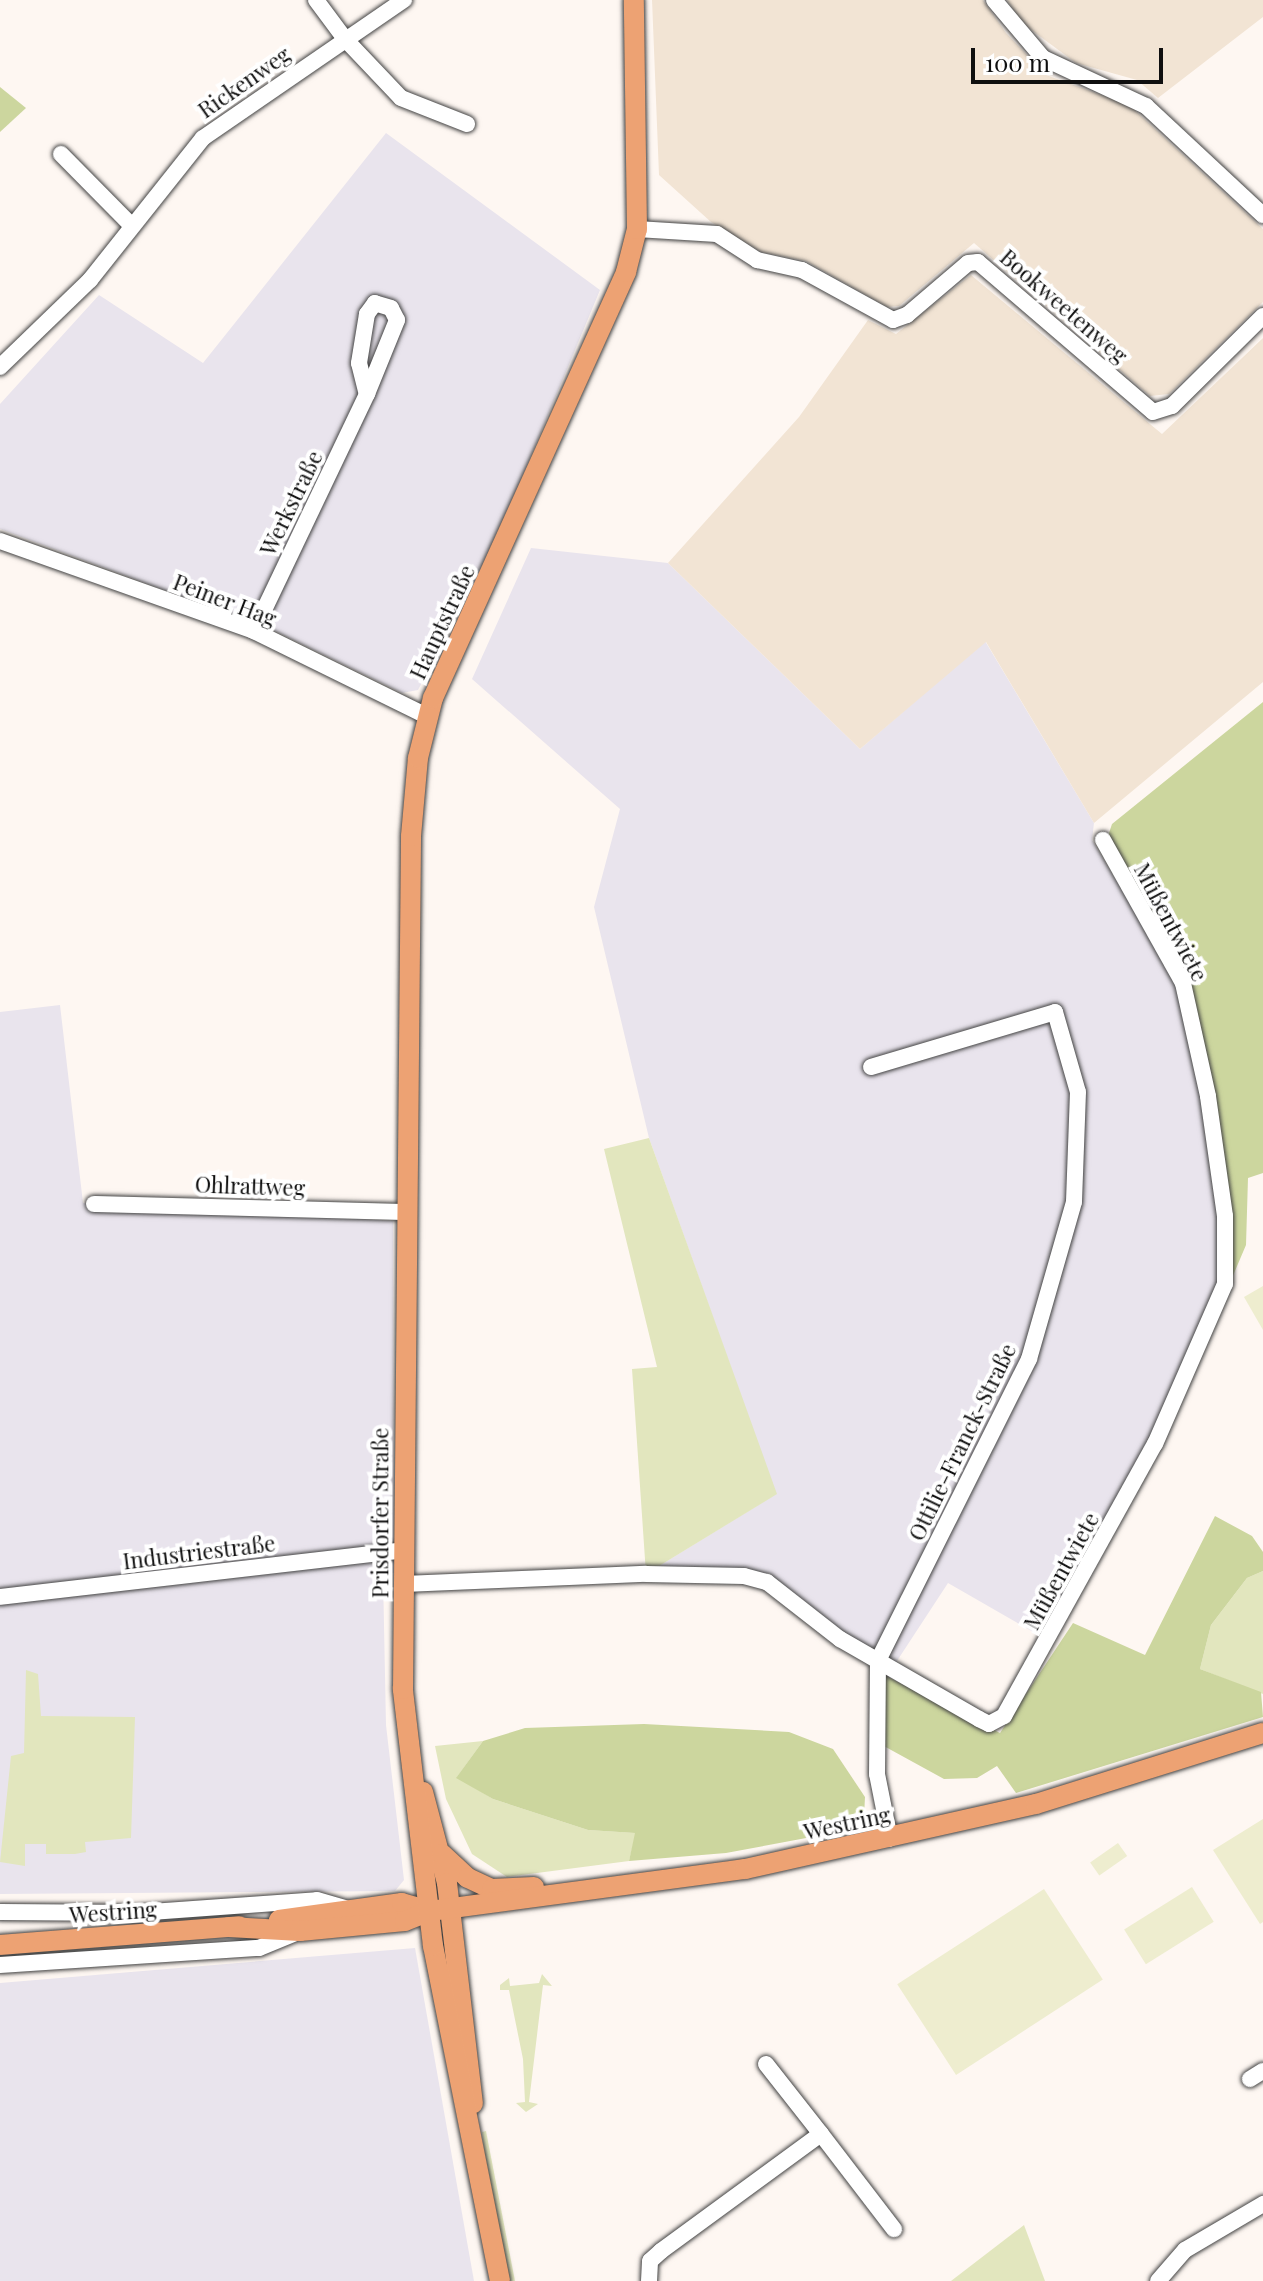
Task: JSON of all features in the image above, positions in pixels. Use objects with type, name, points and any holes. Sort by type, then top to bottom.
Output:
[{"type":"main road","name":"Hauptstraße","points":[[403,1292],[411,836],[427,716],[606,323],[637,229],[634,0]]},
{"type":"main road","name":"Prisdorfer Straße","points":[[403,1292],[406,1734],[440,1910],[472,2127],[500,2281]]},
{"type":"main road","name":"Westring","points":[[229,1927],[300,1931],[405,1921],[440,1910],[597,1892],[890,1839],[1048,1801],[1263,1733]]},
{"type":"main road","name":"Prisdorfer Straße","points":[[406,1734],[440,1851],[440,1910]]},
{"type":"main road","points":[[440,1851],[458,1872],[492,1889],[560,1884],[597,1892]]},
{"type":"main road","name":"Westring","points":[[2,1945],[229,1927],[402,1903],[440,1910]]},
{"type":"street","points":[[316,0],[345,39],[401,98],[467,124]]},
{"type":"street","name":"Rickenweg","points":[[0,367],[90,280],[203,138],[404,0]]},
{"type":"street","points":[[994,0],[1043,58],[1146,106],[1263,215]]},
{"type":"street","points":[[61,154],[131,225]]},
{"type":"street","name":"Bookweetenweg","points":[[637,229],[717,234],[757,260],[802,270],[893,320],[907,315],[968,263],[978,262],[1153,412],[1172,406],[1263,316]]},
{"type":"street","name":"Werkstraße","points":[[254,631],[367,394],[397,320],[391,308],[375,303],[367,314],[359,363],[367,394]]},
{"type":"street","name":"Peiner Hag","points":[[0,541],[254,631],[386,701],[427,716]]},
{"type":"street","name":"Müßentwiete","points":[[404,1584],[646,1574],[744,1576],[778,1589],[840,1639],[989,1724],[1004,1716],[1155,1444],[1225,1284],[1225,1216],[1208,1096],[1183,983],[1103,840]]},
{"type":"street","name":"Ottilie-Franck-Straße","points":[[871,1067],[1055,1012],[1078,1092],[1074,1202],[1029,1359],[878,1661],[877,1774],[890,1839]]},
{"type":"street","name":"Ohlrattweg","points":[[94,1204],[405,1212]]},
{"type":"street","name":"Industriestraße","points":[[0,1597],[404,1550]]},
{"type":"street","points":[[0,1912],[137,1913],[317,1900],[351,1910]]},
{"type":"street","points":[[0,1965],[259,1948],[300,1931]]},
{"type":"street","points":[[766,2064],[894,2229]]},
{"type":"street","points":[[649,2281],[650,2261],[661,2251],[821,2134]]},
{"type":"street","points":[[1158,2281],[1185,2250],[1263,2204]]},
{"type":"shaded area","points":[[652,0],[983,0],[1006,33],[1046,75],[1129,105],[1263,229],[1263,302],[1169,394],[1150,396],[974,243],[899,306],[887,307],[806,261],[761,252],[711,222],[659,175]]},
{"type":"shaded area","points":[[1007,0],[1263,0],[1263,17],[1158,98],[1137,80],[1076,63],[1022,23]]},
{"type":"shaded area","points":[[386,133],[600,290],[493,547],[418,690],[402,693],[275,631],[0,529],[0,404],[99,295],[203,363]]},
{"type":"shaded area","points":[[971,275],[1162,434],[1263,338],[1263,682],[1094,823],[986,642],[860,749],[668,563],[799,417],[868,320],[896,334]]},
{"type":"shaded area","points":[[531,548],[668,563],[860,749],[985,641],[1094,823],[1092,840],[1174,978],[1201,1095],[1218,1214],[1219,1280],[1159,1420],[1040,1636],[948,1583],[893,1667],[774,1590],[708,1575],[646,1574],[776,1494],[649,1138],[594,907],[620,809],[472,679]]},
{"type":"shaded area","points":[[60,1005],[83,1203],[393,1221],[394,1573],[383,1574],[386,1725],[404,1880],[395,1891],[0,1894],[0,1012]]},
{"type":"shaded area","points":[[415,1948],[474,2281],[0,2281],[0,1983]]},
{"type":"green space","points":[[0,87],[26,108],[0,132]]},
{"type":"green space","points":[[1263,702],[1263,1173],[1248,1178],[1246,1245],[1229,1285],[1187,982],[1108,836],[1112,824]]},
{"type":"green space","points":[[649,1138],[777,1494],[646,1574],[632,1369],[657,1367],[604,1149]]},
{"type":"green space","points":[[1263,1286],[1263,1330],[1244,1297]]},
{"type":"green space","points":[[1215,1516],[1252,1536],[1263,1552],[1263,1571],[1247,1578],[1211,1625],[1200,1669],[1261,1692],[1263,1717],[1016,1793],[997,1766],[977,1778],[944,1779],[882,1745],[884,1675],[1000,1733],[1073,1623],[1145,1655]]},
{"type":"green space","points":[[1263,1571],[1263,1694],[1200,1669],[1211,1625],[1247,1578]]},
{"type":"green space","points":[[26,1670],[38,1674],[41,1716],[135,1717],[131,1838],[85,1842],[86,1852],[75,1854],[46,1854],[46,1844],[25,1844],[25,1866],[0,1862],[11,1756],[24,1753]]},
{"type":"green space","points":[[644,1724],[789,1732],[833,1749],[865,1797],[864,1817],[833,1833],[726,1853],[629,1861],[635,1833],[588,1830],[493,1799],[456,1778],[483,1741],[525,1728]]},
{"type":"green space","points":[[483,1741],[457,1777],[493,1799],[588,1830],[636,1833],[629,1861],[507,1877],[472,1854],[446,1799],[435,1746]]},
{"type":"green space","points":[[1263,1819],[1263,1922],[1260,1924],[1213,1850]]},
{"type":"green space","points":[[1118,1843],[1127,1856],[1099,1876],[1090,1863]]},
{"type":"green space","points":[[1192,1887],[1214,1922],[1146,1964],[1124,1929]]},
{"type":"green space","points":[[1044,1889],[1103,1980],[956,2075],[897,1984]]},
{"type":"green space","points":[[542,1974],[552,1986],[543,1985],[529,2102],[538,2104],[526,2112],[516,2103],[525,2102],[523,2059],[509,1990],[500,1990],[500,1985],[509,1978],[510,1986],[539,1983]]},
{"type":"green space","points":[[486,2131],[515,2281],[507,2281],[487,2173],[482,2132]]},
{"type":"green space","points":[[1024,2225],[1045,2281],[951,2281]]}]
